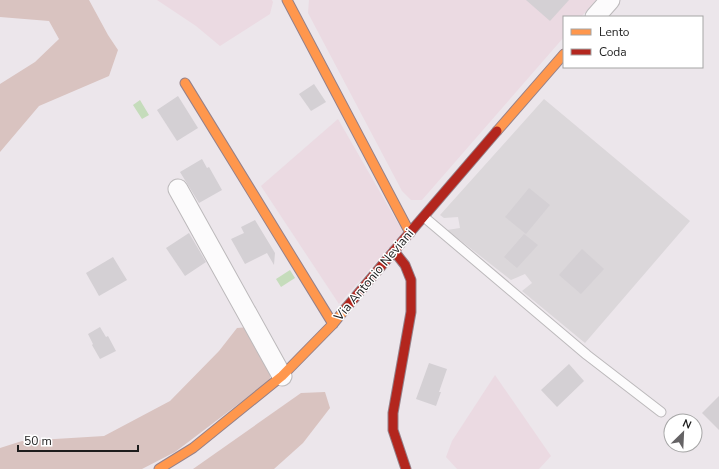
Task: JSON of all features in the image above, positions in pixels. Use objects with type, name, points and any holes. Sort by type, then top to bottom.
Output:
[{"type":"street","points":[[596,16],[610,0]]},
{"type":"street","points":[[292,2],[410,233]]},
{"type":"street","name":"Via Antonio Neviani","points":[[159,469],[193,448],[282,376],[333,324],[563,55]]},
{"type":"street","points":[[185,83],[333,324]]},
{"type":"street","points":[[178,189],[282,376]]},
{"type":"street","points":[[394,251],[405,265],[411,280],[411,312],[393,413],[393,430],[406,469]]},
{"type":"lane","points":[[424,217],[586,355],[661,412]]},
{"type":"shaded area","points":[[0,0],[89,0],[118,50],[109,76],[39,106],[0,152],[0,84],[35,62],[59,39],[49,21],[0,17]]},
{"type":"shaded area","points":[[157,0],[272,0],[273,2],[270,14],[220,46],[196,26]]},
{"type":"shaded area","points":[[309,0],[596,0],[582,16],[563,16],[563,38],[422,200],[411,200],[402,191],[308,13]]},
{"type":"shaded area","points":[[544,99],[690,221],[585,343],[522,291],[532,283],[525,274],[511,280],[447,230],[460,228],[458,217],[444,218],[440,215]]},
{"type":"shaded area","points":[[140,100],[149,115],[142,119],[133,105]]},
{"type":"shaded area","points":[[338,119],[403,232],[339,304],[261,186]]},
{"type":"shaded area","points":[[290,270],[295,278],[281,287],[276,279]]},
{"type":"shaded area","points":[[249,327],[274,367],[269,381],[175,452],[142,469],[0,469],[0,448],[22,441],[104,436],[170,401],[219,351],[237,328]]},
{"type":"shaded area","points":[[495,375],[551,456],[539,469],[457,469],[446,457],[452,441]]},
{"type":"shaded area","points":[[325,392],[330,408],[303,443],[274,469],[193,469],[301,393]]},
{"type":"building","points":[[526,0],[569,0],[550,21]]},
{"type":"building","points":[[314,84],[326,102],[311,111],[299,94]]},
{"type":"building","points":[[178,96],[198,128],[177,141],[157,110]]},
{"type":"building","points":[[202,159],[207,168],[209,167],[222,190],[199,203],[180,172]]},
{"type":"building","points":[[529,188],[550,205],[526,234],[505,217]]},
{"type":"building","points":[[255,220],[275,253],[274,265],[267,253],[245,264],[231,239],[244,233],[241,227]]},
{"type":"building","points":[[189,233],[206,262],[185,276],[166,248]]},
{"type":"building","points":[[524,234],[538,245],[517,268],[504,257]]},
{"type":"building","points":[[582,249],[604,269],[581,294],[559,275]]},
{"type":"building","points":[[113,257],[127,280],[99,296],[86,273]]},
{"type":"building","points":[[100,327],[106,337],[108,336],[116,351],[100,359],[88,334]]},
{"type":"building","points":[[429,363],[447,369],[436,406],[416,399]]},
{"type":"building","points":[[569,364],[584,381],[557,407],[541,390]]},
{"type":"building","points":[[719,396],[719,430],[703,413]]},
{"type":"traffic: slow","points":[[287,0],[410,233]]},
{"type":"traffic: slow","points":[[497,131],[563,55]]},
{"type":"traffic: slow","points":[[185,83],[333,324]]},
{"type":"traffic: slow","points":[[159,469],[193,448],[282,376],[333,324],[346,308]]},
{"type":"traffic: jam","points":[[346,308],[497,131]]},
{"type":"traffic: jam","points":[[394,251],[405,265],[411,280],[411,312],[393,413],[393,430],[406,469]]}]
